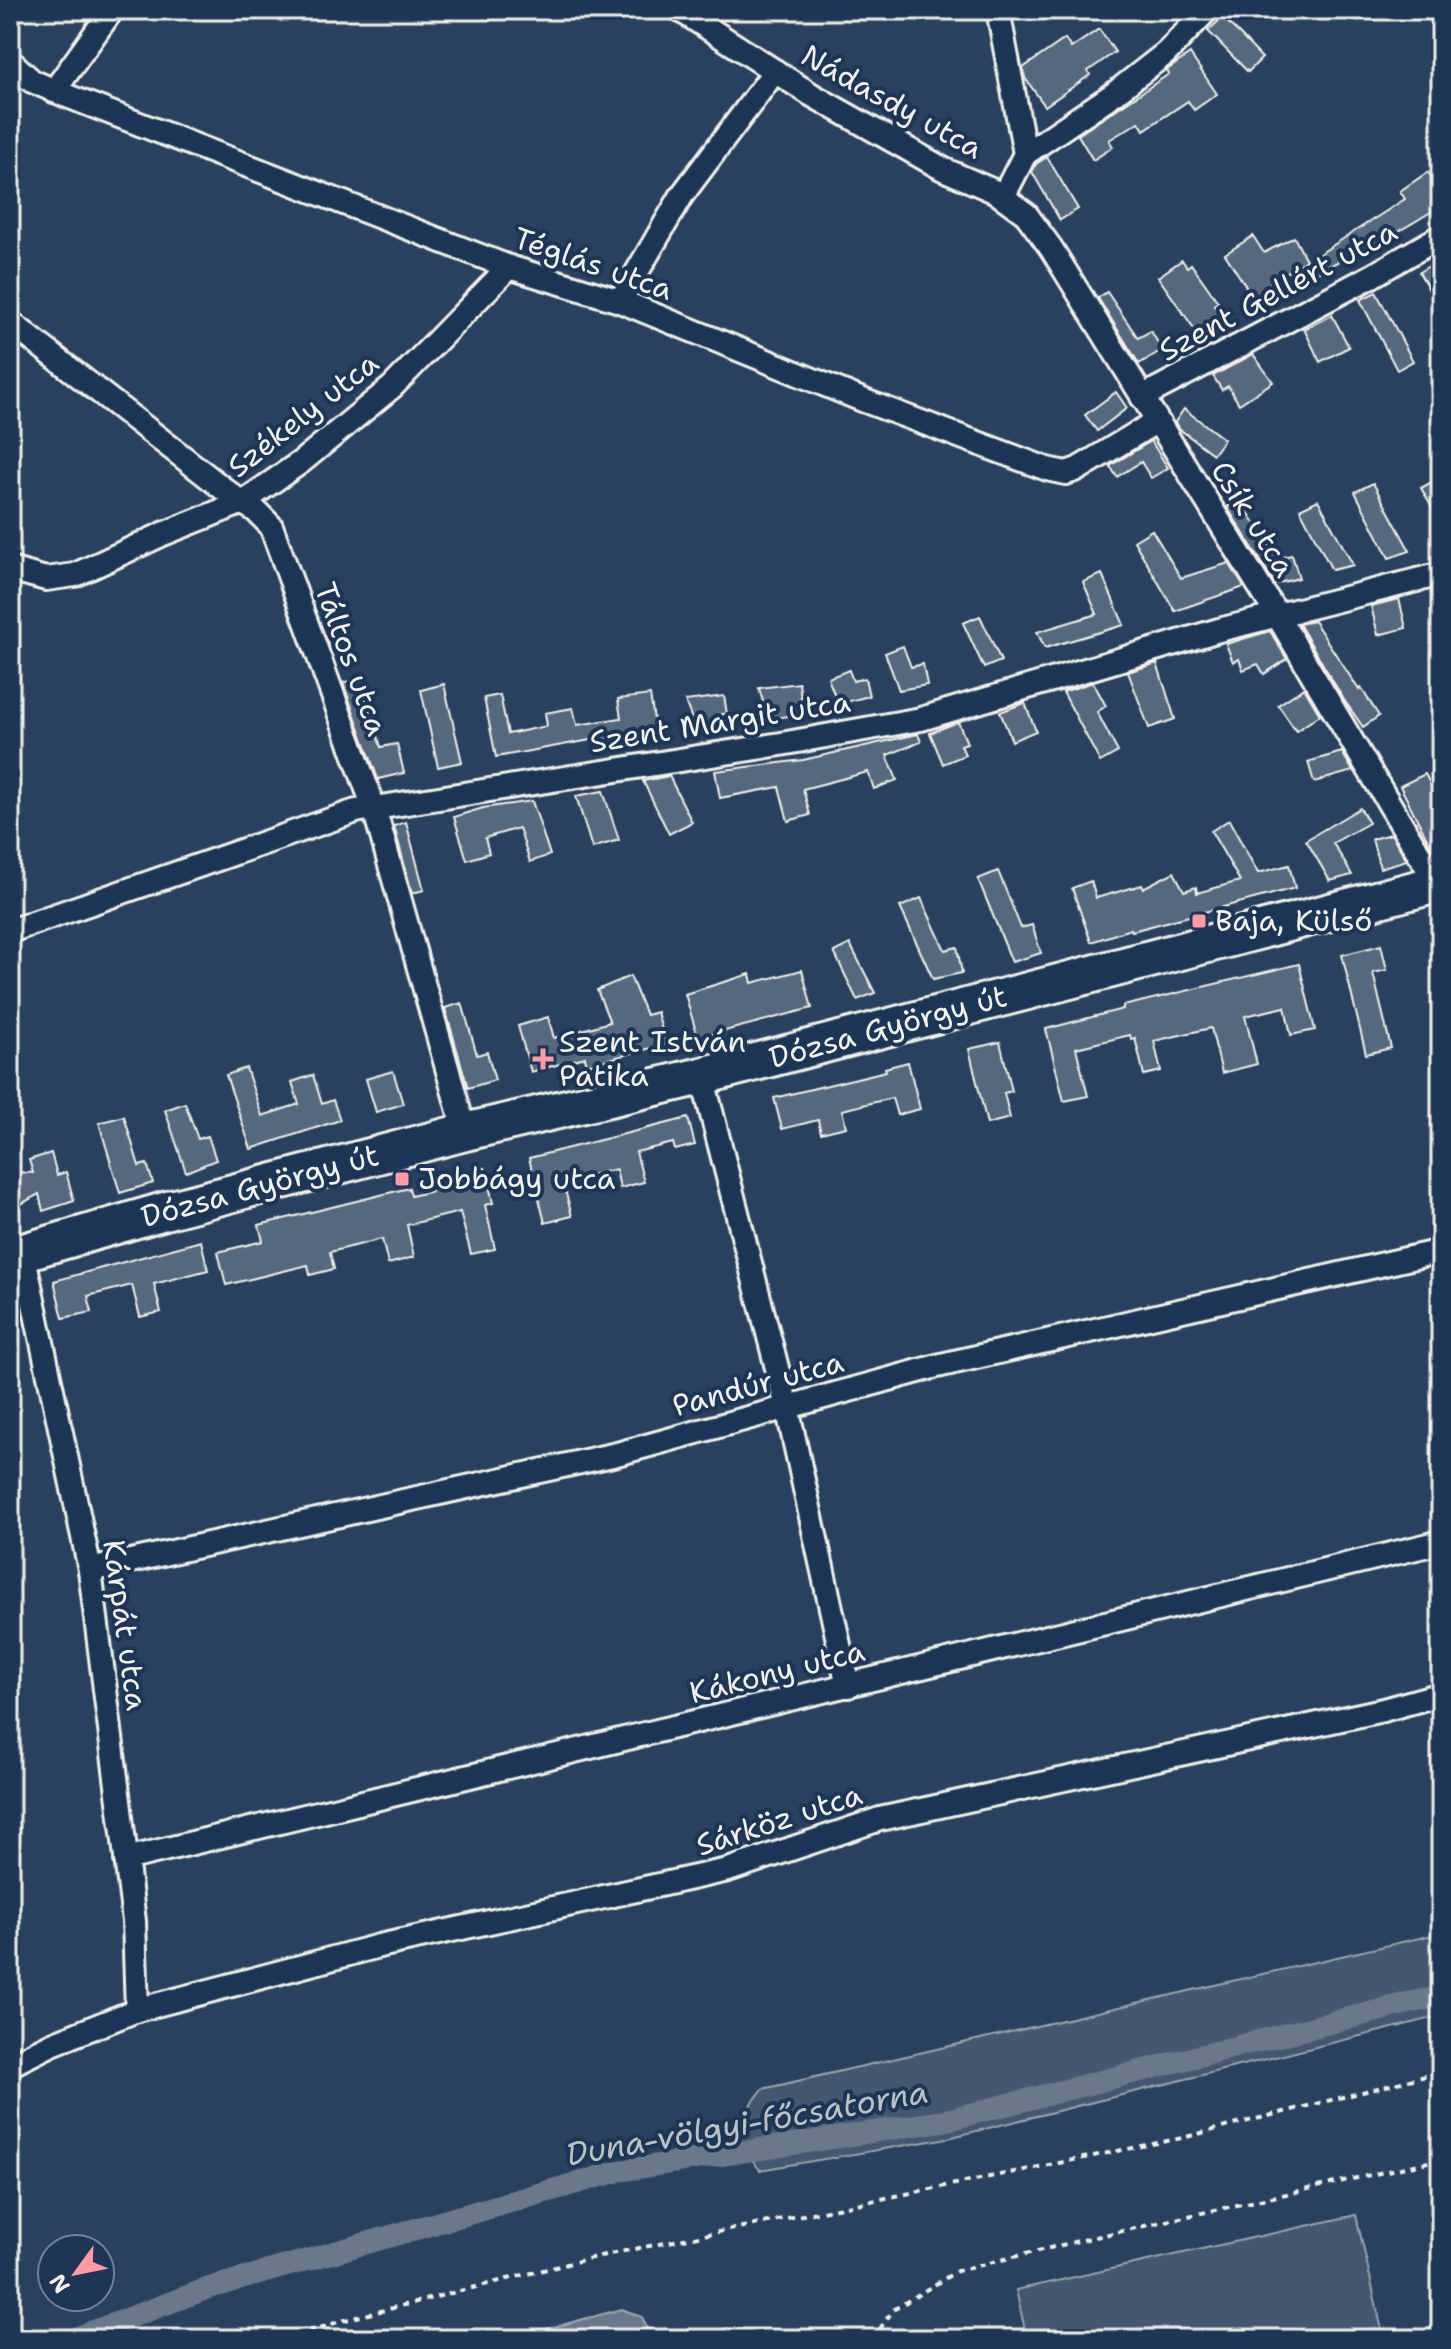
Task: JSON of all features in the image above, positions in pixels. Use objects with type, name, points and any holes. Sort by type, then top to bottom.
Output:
[{"type":"main road","name":"Dózsa György út","points":[[17,1254],[168,1210],[465,1132],[702,1076],[1439,884]]},
{"type":"street","points":[[54,91],[112,10]]},
{"type":"street","name":"Nádasdy utca","points":[[680,10],[775,71],[943,169],[1000,194]]},
{"type":"street","points":[[998,10],[1025,154]]},
{"type":"street","points":[[1000,194],[1025,154],[1115,93],[1166,53],[1207,10]]},
{"type":"street","name":"Téglás utca","points":[[10,61],[32,81],[54,91],[509,267],[620,301],[865,401],[1047,469],[1066,473],[1078,469],[1157,421]]},
{"type":"street","points":[[620,301],[682,195],[775,71]]},
{"type":"street","name":"Csík utca","points":[[1000,194],[1026,214],[1051,248],[1439,884]]},
{"type":"street","name":"Szent Gellért utca","points":[[1142,397],[1372,276],[1441,236]]},
{"type":"street","name":"Székely utca","points":[[10,569],[46,579],[75,575],[163,534],[243,502],[301,462],[392,387],[509,267]]},
{"type":"street","name":"Táltos utca","points":[[10,322],[256,511],[271,526],[374,808],[465,1132]]},
{"type":"street","name":"Szent Margit utca","points":[[10,931],[356,811],[921,719],[1219,630],[1441,574]]},
{"type":"street","points":[[702,1076],[787,1407],[848,1686]]},
{"type":"street","name":"Pandúr utca","points":[[90,1570],[617,1454],[937,1366],[1441,1251]]},
{"type":"street","name":"Kárpát utca","points":[[17,1254],[90,1570],[134,1921],[137,2010]]},
{"type":"street","name":"Kákony utca","points":[[126,1859],[1441,1542]]},
{"type":"street","name":"Sárköz utca","points":[[10,2065],[52,2044],[137,2010],[379,1946],[728,1870],[880,1819],[1383,1710],[1441,1694]]},
{"type":"path","points":[[286,2339],[341,2321],[595,2257],[1182,2138],[1441,2072]]},
{"type":"path","points":[[873,2339],[893,2310],[957,2271],[1441,2159]]},
{"type":"shaded area","points":[[1441,1933],[1441,2016],[948,2138],[760,2170],[730,2132],[763,2089]]},
{"type":"shaded area","points":[[1356,2215],[1384,2339],[1027,2339],[1016,2290]]},
{"type":"shaded area","points":[[622,2309],[642,2317],[652,2339],[508,2339]]},
{"type":"building","points":[[1223,17],[1262,58],[1248,72],[1208,31]]},
{"type":"building","points":[[1099,29],[1115,52],[1088,71],[1090,75],[1045,106],[1025,78],[1023,68],[1065,39],[1071,48]]},
{"type":"building","points":[[1190,54],[1217,94],[1194,110],[1188,101],[1144,130],[1139,122],[1109,140],[1113,147],[1093,160],[1078,135],[1169,74],[1167,70]]},
{"type":"building","points":[[1047,157],[1078,209],[1060,220],[1032,172],[1036,164]]},
{"type":"building","points":[[1428,172],[1441,191],[1441,206],[1369,249],[1348,256],[1315,274],[1307,262],[1405,199],[1400,191]]},
{"type":"building","points":[[1253,236],[1264,253],[1294,237],[1306,260],[1270,283],[1275,292],[1256,302],[1225,254]]},
{"type":"building","points":[[1441,259],[1441,311],[1419,272]]},
{"type":"building","points":[[1182,260],[1187,267],[1191,264],[1218,302],[1214,305],[1222,317],[1198,334],[1158,277]]},
{"type":"building","points":[[1107,292],[1138,338],[1151,331],[1162,350],[1139,364],[1098,298]]},
{"type":"building","points":[[1376,292],[1413,361],[1397,370],[1360,300]]},
{"type":"building","points":[[1332,315],[1349,347],[1320,362],[1304,329]]},
{"type":"building","points":[[1253,354],[1273,382],[1239,404],[1228,386],[1222,390],[1213,376]]},
{"type":"building","points":[[1116,392],[1127,408],[1097,431],[1085,415]]},
{"type":"building","points":[[1184,409],[1224,439],[1213,454],[1178,428],[1175,422]]},
{"type":"building","points":[[1151,441],[1168,468],[1151,478],[1141,462],[1117,477],[1110,466]]},
{"type":"building","points":[[1441,477],[1441,524],[1421,488]]},
{"type":"building","points":[[1373,483],[1410,551],[1389,558],[1355,492]]},
{"type":"building","points":[[1240,500],[1278,558],[1292,555],[1299,578],[1275,584],[1227,507]]},
{"type":"building","points":[[1318,500],[1353,565],[1332,570],[1300,509]]},
{"type":"building","points":[[1152,530],[1181,578],[1229,563],[1244,587],[1175,611],[1134,541]]},
{"type":"building","points":[[1102,574],[1124,625],[1045,648],[1037,632],[1097,614],[1083,582]]},
{"type":"building","points":[[1399,599],[1406,628],[1378,635],[1371,606]]},
{"type":"building","points":[[980,616],[1001,661],[984,668],[963,623]]},
{"type":"building","points":[[1314,621],[1379,716],[1363,727],[1299,624]]},
{"type":"building","points":[[1270,631],[1287,659],[1264,674],[1258,664],[1243,670],[1239,659],[1233,662],[1226,644]]},
{"type":"building","points":[[903,646],[911,667],[923,664],[927,685],[899,690],[885,653]]},
{"type":"building","points":[[1157,663],[1175,719],[1149,728],[1128,672]]},
{"type":"building","points":[[849,670],[853,681],[865,678],[869,696],[838,704],[828,678]]},
{"type":"building","points":[[359,678],[381,747],[397,744],[404,773],[378,779],[343,683]]},
{"type":"building","points":[[1093,682],[1106,706],[1097,712],[1118,752],[1100,762],[1063,692]]},
{"type":"building","points":[[799,683],[803,714],[768,719],[759,688]]},
{"type":"building","points":[[444,684],[462,762],[438,767],[421,690]]},
{"type":"building","points":[[1304,688],[1320,715],[1296,731],[1278,705]]},
{"type":"building","points":[[500,695],[508,734],[547,726],[545,713],[573,708],[577,725],[621,718],[618,699],[650,695],[656,732],[602,738],[496,757],[484,698]]},
{"type":"building","points":[[724,696],[727,714],[722,714],[723,724],[695,727],[685,701]]},
{"type":"building","points":[[1025,703],[1036,731],[1012,741],[1000,712]]},
{"type":"building","points":[[958,722],[967,743],[961,745],[965,755],[943,764],[930,733]]},
{"type":"building","points":[[918,734],[921,742],[887,755],[897,780],[874,789],[868,772],[803,789],[810,815],[788,821],[779,787],[720,798],[715,771],[803,760]]},
{"type":"building","points":[[1342,752],[1353,771],[1314,782],[1308,762]]},
{"type":"building","points":[[1425,774],[1441,804],[1441,850],[1434,852],[1400,786]]},
{"type":"building","points":[[669,776],[692,822],[669,834],[643,781]]},
{"type":"building","points":[[603,791],[619,840],[592,848],[576,796]]},
{"type":"building","points":[[532,801],[550,855],[530,862],[519,828],[485,838],[489,853],[467,860],[454,817],[483,808]]},
{"type":"building","points":[[1360,808],[1369,823],[1333,843],[1352,875],[1330,881],[1306,840]]},
{"type":"building","points":[[1229,820],[1258,873],[1289,865],[1295,888],[1091,942],[1072,888],[1091,881],[1096,898],[1142,885],[1143,888],[1174,872],[1184,891],[1196,887],[1197,893],[1240,881],[1211,831]]},
{"type":"building","points":[[406,822],[424,890],[412,893],[394,826]]},
{"type":"building","points":[[1391,834],[1407,860],[1380,868],[1372,839]]},
{"type":"building","points":[[998,871],[1021,928],[1032,925],[1041,953],[1012,962],[978,879]]},
{"type":"building","points":[[921,898],[945,950],[957,947],[962,973],[933,979],[900,907]]},
{"type":"building","points":[[850,944],[875,993],[857,1000],[834,952]]},
{"type":"building","points":[[1381,945],[1387,970],[1373,973],[1391,1048],[1366,1054],[1342,955]]},
{"type":"building","points":[[1299,964],[1315,1030],[1291,1035],[1285,1007],[1245,1016],[1257,1064],[1222,1073],[1211,1028],[1154,1041],[1161,1071],[1144,1075],[1135,1038],[1131,1039],[1130,1035],[1076,1048],[1088,1096],[1064,1101],[1046,1029],[1123,1009],[1123,1006]]},
{"type":"building","points":[[802,970],[812,1008],[698,1038],[685,994],[750,974],[752,983]]},
{"type":"building","points":[[630,976],[646,1015],[657,1012],[666,1044],[587,1065],[585,1057],[531,1072],[518,1026],[548,1017],[554,1038],[610,1022],[597,990]]},
{"type":"building","points":[[462,1003],[477,1055],[487,1052],[495,1080],[468,1088],[445,1008]]},
{"type":"building","points":[[1000,1042],[1012,1091],[1004,1093],[1010,1118],[987,1124],[969,1049]]},
{"type":"building","points":[[908,1062],[920,1109],[897,1115],[892,1098],[842,1110],[846,1127],[821,1133],[818,1120],[782,1129],[774,1098],[886,1071],[885,1068]]},
{"type":"building","points":[[246,1068],[262,1116],[299,1104],[292,1082],[313,1075],[322,1104],[333,1100],[340,1120],[251,1149],[226,1075]]},
{"type":"building","points":[[393,1071],[403,1104],[376,1112],[366,1079]]},
{"type":"building","points":[[185,1103],[198,1139],[208,1136],[216,1160],[186,1172],[165,1110]]},
{"type":"building","points":[[124,1116],[139,1166],[147,1164],[153,1183],[120,1193],[99,1123]]},
{"type":"building","points":[[688,1118],[695,1145],[675,1150],[673,1143],[636,1152],[644,1182],[620,1188],[616,1169],[563,1182],[572,1216],[545,1223],[529,1158]]},
{"type":"building","points":[[51,1153],[57,1175],[66,1172],[74,1201],[43,1211],[39,1194],[10,1210],[10,1172],[33,1173],[29,1160]]},
{"type":"building","points":[[485,1168],[493,1203],[485,1205],[495,1249],[471,1254],[460,1212],[407,1225],[414,1257],[388,1264],[382,1239],[330,1252],[334,1269],[310,1275],[308,1265],[226,1285],[218,1252],[263,1241],[259,1225],[409,1188],[411,1196],[454,1186],[452,1176]]},
{"type":"building","points":[[201,1241],[208,1270],[154,1284],[161,1312],[140,1317],[132,1285],[88,1296],[92,1312],[63,1318],[54,1281]]},
{"type":"waterway","name":"Duna-völgyi-főcsatorna","points":[[72,2339],[209,2288],[619,2171],[943,2121],[1441,1997]]},
{"type":"place","name":"Baja, Külső","points":[[1199,921]]},
{"type":"place","name":"Szent István Patika","points":[[543,1059]]},
{"type":"place","name":"Jobbágy utca","points":[[402,1179]]}]
